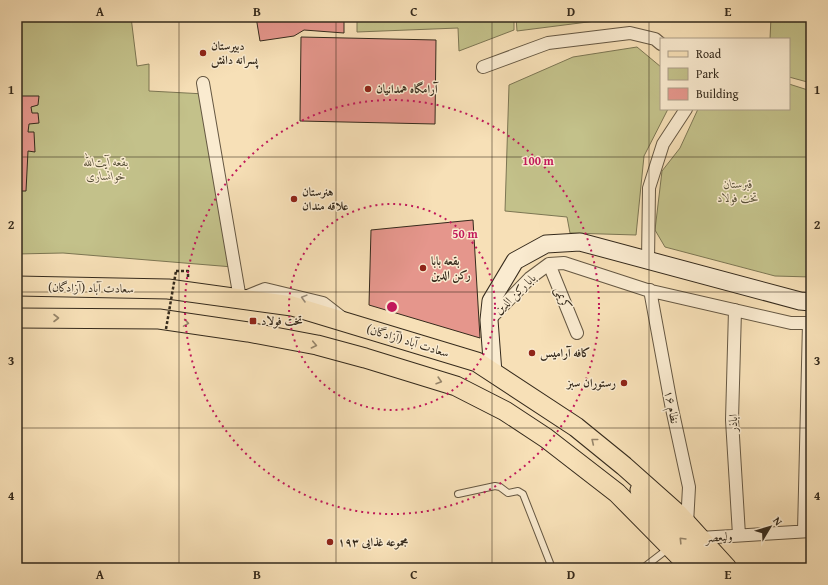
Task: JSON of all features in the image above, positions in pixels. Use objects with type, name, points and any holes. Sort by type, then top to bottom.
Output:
[{"type":"main road","name":"سعادت آباد (آزادگان)","points":[[17,286],[168,289],[292,306],[477,362],[576,427],[624,466],[687,524],[727,568]]},
{"type":"main road","points":[[17,318],[160,318],[248,332],[324,347],[456,386],[505,411],[546,438],[617,493],[691,568]]},
{"type":"main road","points":[[624,466],[655,512],[709,568]]},
{"type":"street","points":[[483,67],[548,43],[630,34],[655,39],[660,43]]},
{"type":"street","points":[[203,83],[240,299]]},
{"type":"street","points":[[648,261],[649,188],[663,144],[685,110]]},
{"type":"street","name":"بابا رکن الدین","points":[[489,320],[491,300],[515,261],[546,244],[580,242],[800,301],[811,302]]},
{"type":"street","points":[[549,264],[564,263],[650,290],[791,323],[810,323],[808,531]]},
{"type":"street","name":"بابا رکن الدین","points":[[489,320],[530,278],[549,264]]},
{"type":"street","name":"کریمی","points":[[549,264],[577,332]]},
{"type":"street","name":"نظام ۱۶","points":[[650,290],[671,404],[689,487],[687,524]]},
{"type":"street","name":"اباذر","points":[[735,310],[732,420],[739,535]]},
{"type":"street","points":[[489,320],[493,372]]},
{"type":"street","name":"ولیعصر","points":[[700,538],[808,531]]},
{"type":"lane","points":[[458,494],[495,486],[500,487],[508,493],[518,491],[523,494],[552,568]]},
{"type":"lane","points":[[643,568],[670,547]]},
{"type":"path","points":[[166,330],[176,271],[188,271]]},
{"type":"green space","name":"بقعه آیت‌الله خوانساری","points":[[17,17],[131,17],[137,66],[149,64],[149,91],[205,94],[233,267],[63,253],[17,254]]},
{"type":"green space","points":[[357,17],[514,17],[514,30],[459,51],[458,28],[357,32]]},
{"type":"green space","points":[[516,17],[627,17],[517,31]]},
{"type":"green space","points":[[771,17],[811,17],[811,83],[790,77],[790,38],[770,38]]},
{"type":"green space","points":[[637,47],[660,66],[660,110],[667,110],[644,156],[636,235],[570,233],[567,217],[505,211],[509,85],[573,57]]},
{"type":"green space","name":"قبرستان تخت فولاد","points":[[790,84],[811,91],[811,277],[775,276],[665,247],[655,230],[662,171],[680,148],[698,110],[790,110]]},
{"type":"building","points":[[256,17],[344,17],[344,33],[304,30],[294,36],[260,41]]},
{"type":"building","name":"آرامگاه همدانیان","points":[[301,37],[436,40],[435,124],[300,121]]},
{"type":"building","points":[[17,96],[39,96],[38,105],[31,107],[32,113],[38,113],[39,123],[29,124],[28,132],[34,132],[35,152],[28,151],[26,191],[17,191]]},
{"type":"building","name":"بقعه بابا رکن الدین","points":[[473,220],[480,338],[369,305],[371,230]]},
{"type":"place","name":"دبیرستان پسرانه دانش","points":[[203,53]]},
{"type":"place","name":"آرامگاه همدانیان","points":[[368,89]]},
{"type":"place","name":"هنرستان علاقه مندان","points":[[294,199]]},
{"type":"place","name":"بقعه بابا رکن الدین","points":[[423,268]]},
{"type":"place","name":"تخت فولاد","points":[[253,321]]},
{"type":"place","name":"کافه آرامیس","points":[[532,353]]},
{"type":"place","name":"رستوران سبز","points":[[624,383]]},
{"type":"place","name":"مجموعه غذایی ۱۹۳","points":[[330,542]]}]
